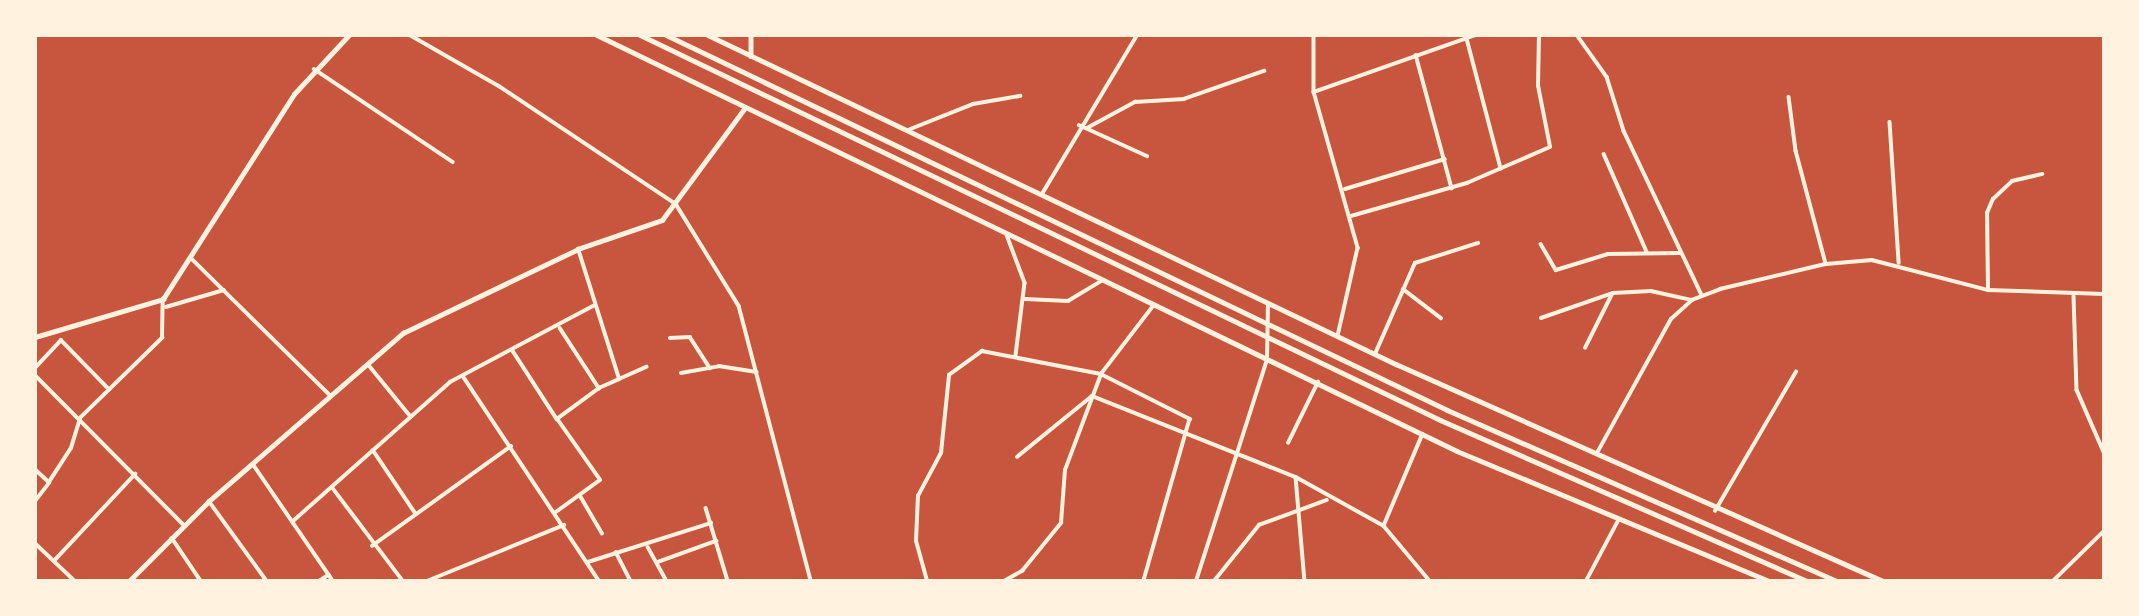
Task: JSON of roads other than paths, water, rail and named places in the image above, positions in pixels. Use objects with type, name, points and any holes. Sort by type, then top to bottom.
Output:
[{"type":"highway","points":[[640,35],[1282,345],[1806,581]]},
{"type":"highway","points":[[666,35],[1259,321],[1837,581]]},
{"type":"street","points":[[35,337],[163,299],[314,69],[349,35]]},
{"type":"street","points":[[410,35],[676,204],[739,306],[811,581]]},
{"type":"street","points":[[597,35],[744,109],[1423,434],[1770,581]]},
{"type":"street","points":[[708,35],[1375,354],[1715,511],[1883,581]]},
{"type":"street","points":[[751,35],[751,56]]},
{"type":"street","points":[[1042,194],[1079,125],[1137,35]]},
{"type":"street","points":[[1314,35],[1314,92],[1345,189],[1357,264],[1338,335]]},
{"type":"street","points":[[1314,92],[1476,35]]},
{"type":"street","points":[[1351,216],[1452,188],[1544,152],[1553,139],[1538,86],[1539,35]]},
{"type":"street","points":[[1577,35],[1607,77],[1623,131],[1702,295]]},
{"type":"street","points":[[1467,37],[1501,168]]},
{"type":"street","points":[[1416,55],[1452,188]]},
{"type":"street","points":[[314,69],[453,162]]},
{"type":"street","points":[[1087,128],[1135,102],[1175,101],[1264,71]]},
{"type":"street","points":[[908,130],[973,104],[1020,96]]},
{"type":"street","points":[[1789,97],[1796,151],[1826,264]]},
{"type":"street","points":[[129,581],[209,501],[403,333],[450,306],[578,249],[641,232],[676,204],[744,109]]},
{"type":"street","points":[[1890,122],[1899,264]]},
{"type":"street","points":[[1079,125],[1147,156]]},
{"type":"street","points":[[1604,154],[1647,252]]},
{"type":"street","points":[[1345,189],[1445,159]]},
{"type":"street","points":[[1989,290],[1987,214],[1993,199],[2012,181],[2042,174]]},
{"type":"street","points":[[1007,235],[1025,299],[1016,355]]},
{"type":"street","points":[[1375,354],[1415,263],[1478,243]]},
{"type":"street","points":[[1541,244],[1556,270],[1608,254],[1681,253]]},
{"type":"street","points":[[578,249],[593,306],[619,379]]},
{"type":"street","points":[[192,258],[331,396]]},
{"type":"street","points":[[1596,455],[1648,356],[1692,300],[1702,295],[1826,264],[1899,264],[1989,290],[2074,296],[2104,294]]},
{"type":"street","points":[[1025,299],[1068,301],[1101,281]]},
{"type":"street","points":[[1404,289],[1441,318]]},
{"type":"street","points":[[166,307],[224,290]]},
{"type":"street","points":[[1541,318],[1613,293],[1651,291],[1692,300]]},
{"type":"street","points":[[1585,348],[1613,293]]},
{"type":"street","points":[[2074,296],[2077,390],[2104,452]]},
{"type":"street","points":[[35,501],[71,448],[80,418],[162,338],[166,307],[163,299]]},
{"type":"street","points":[[1196,581],[1267,360],[1268,303]]},
{"type":"street","points":[[292,522],[411,417],[463,376],[560,328],[593,306]]},
{"type":"street","points":[[1004,581],[1021,571],[1061,523],[1065,470],[1101,374],[1153,306]]},
{"type":"street","points":[[560,328],[600,388]]},
{"type":"street","points":[[670,338],[690,338],[710,368]]},
{"type":"street","points":[[35,368],[61,340],[109,389]]},
{"type":"street","points":[[513,351],[557,419],[599,476],[580,497],[556,512]]},
{"type":"street","points":[[927,581],[916,541],[918,496],[941,453],[948,375],[982,351],[1016,355],[1101,374],[1185,414],[1188,434],[1144,581]]},
{"type":"street","points":[[368,364],[411,417]]},
{"type":"street","points":[[557,419],[600,388],[646,367]]},
{"type":"street","points":[[681,373],[710,368],[757,372]]},
{"type":"street","points":[[1715,511],[1796,372]]},
{"type":"street","points":[[35,375],[185,525]]},
{"type":"street","points":[[463,376],[556,512],[599,581]]},
{"type":"street","points":[[1288,443],[1318,382]]},
{"type":"street","points":[[1092,396],[1296,477],[1328,499],[1384,526],[1430,581]]},
{"type":"street","points":[[1017,457],[1092,396]]},
{"type":"street","points":[[1384,526],[1423,434]]},
{"type":"street","points":[[372,546],[511,446]]},
{"type":"street","points":[[373,450],[416,514]]},
{"type":"street","points":[[253,464],[333,581]]},
{"type":"street","points":[[35,469],[49,482]]},
{"type":"street","points":[[54,561],[135,474]]},
{"type":"street","points":[[1296,477],[1305,581]]},
{"type":"street","points":[[332,486],[372,546],[403,581]]},
{"type":"street","points":[[580,497],[602,533]]},
{"type":"street","points":[[1214,581],[1248,534],[1297,508],[1328,499]]},
{"type":"street","points":[[209,501],[267,581]]},
{"type":"street","points":[[706,508],[728,581]]},
{"type":"street","points":[[1586,581],[1619,519]]},
{"type":"street","points":[[588,562],[616,552],[648,547],[711,523]]},
{"type":"street","points":[[426,581],[564,525]]},
{"type":"street","points":[[2053,581],[2104,531]]},
{"type":"street","points":[[172,538],[201,581]]},
{"type":"street","points":[[658,562],[716,541]]},
{"type":"street","points":[[35,543],[75,581]]},
{"type":"street","points":[[648,547],[667,581]]},
{"type":"street","points":[[616,552],[631,581]]},
{"type":"street","points":[[320,581],[329,575]]}]
